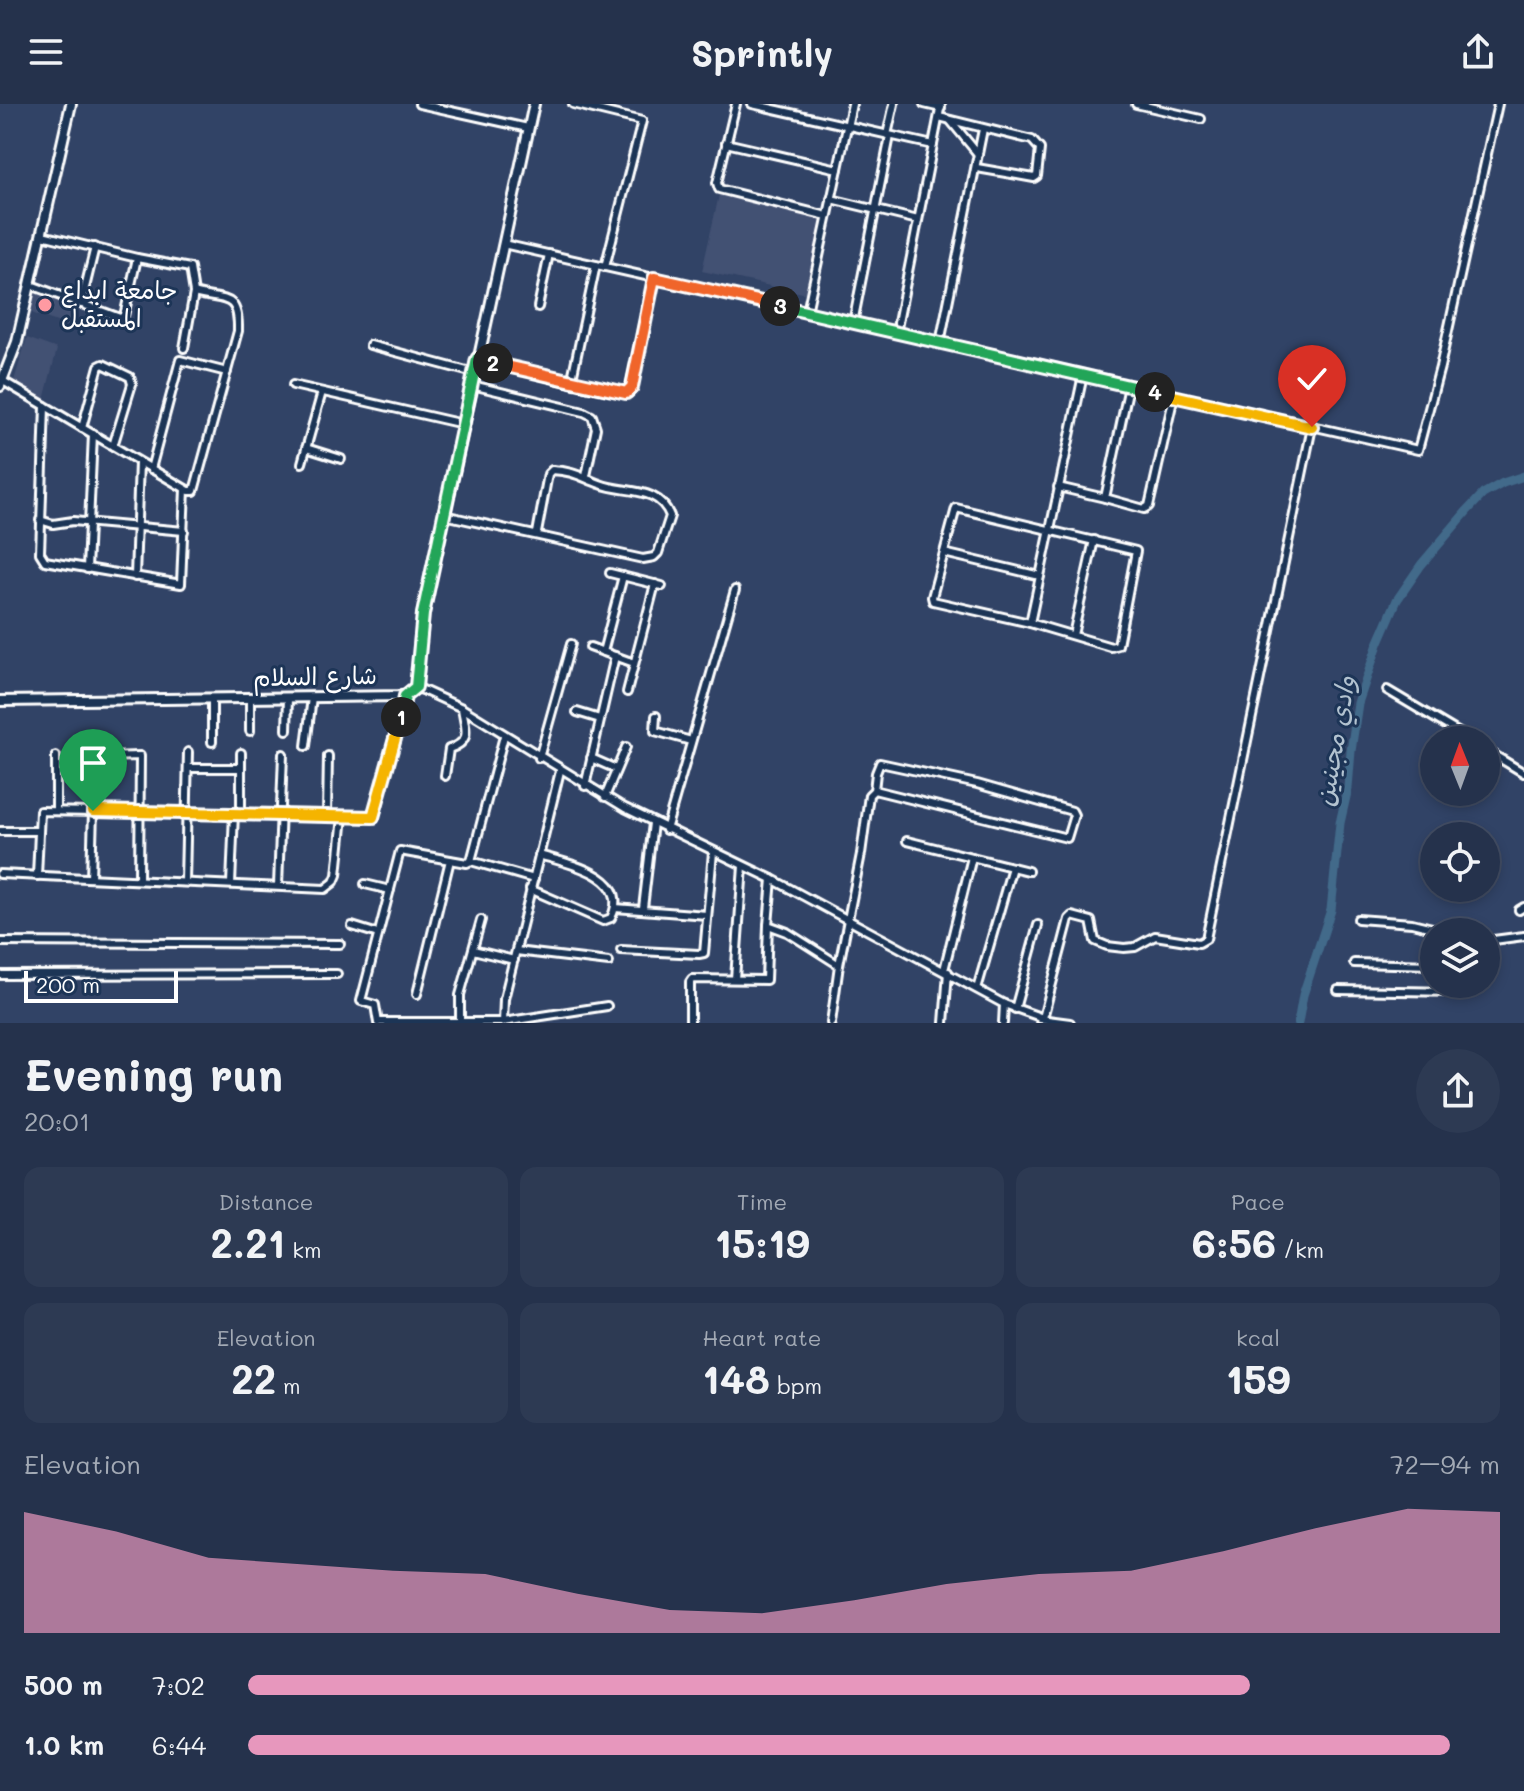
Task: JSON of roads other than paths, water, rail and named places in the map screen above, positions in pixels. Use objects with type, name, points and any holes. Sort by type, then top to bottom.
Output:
[{"type":"main road","points":[[1,384],[17,342],[71,104]]},
{"type":"main road","points":[[416,687],[421,628],[534,104]]},
{"type":"main road","name":"شارع السلام","points":[[0,701],[405,696],[416,687]]},
{"type":"street","points":[[419,104],[528,128]]},
{"type":"street","points":[[573,104],[642,121],[605,267]]},
{"type":"street","points":[[736,104],[717,183],[719,189],[827,216]]},
{"type":"street","points":[[752,104],[933,145]]},
{"type":"street","points":[[807,312],[852,104]]},
{"type":"street","points":[[853,323],[894,104]]},
{"type":"street","points":[[896,333],[941,106],[924,104]]},
{"type":"street","points":[[1136,104],[1201,119]]},
{"type":"street","points":[[503,244],[1418,450],[1440,367],[1498,104]]},
{"type":"street","points":[[939,117],[1036,142],[1040,149],[1037,176],[1032,178],[977,168]]},
{"type":"street","points":[[950,120],[978,155]]},
{"type":"street","points":[[940,343],[983,129]]},
{"type":"street","points":[[726,143],[838,169]]},
{"type":"street","points":[[831,199],[918,220]]},
{"type":"street","points":[[42,235],[190,268],[194,293],[184,348]]},
{"type":"street","points":[[81,304],[95,247]]},
{"type":"street","points":[[538,307],[549,254]]},
{"type":"street","points":[[31,285],[122,318],[137,258]]},
{"type":"street","points":[[571,383],[596,265]]},
{"type":"street","points":[[477,359],[571,383],[629,392],[654,278]]},
{"type":"street","points":[[1,384],[192,491],[196,488],[238,331],[234,304],[225,299],[194,293]]},
{"type":"street","points":[[370,345],[474,373]]},
{"type":"street","points":[[151,469],[180,360],[227,372]]},
{"type":"street","points":[[82,428],[99,366],[103,364],[120,370],[130,377],[132,384],[113,446]]},
{"type":"street","points":[[1030,623],[1083,375]]},
{"type":"street","points":[[293,385],[463,424]]},
{"type":"street","points":[[472,385],[589,413],[595,420],[596,428],[586,476]]},
{"type":"street","points":[[1105,498],[1129,386]]},
{"type":"street","points":[[302,463],[322,392]]},
{"type":"street","points":[[1058,487],[1144,509],[1149,506],[1174,396]]},
{"type":"street","points":[[45,406],[40,520],[40,553],[43,560],[181,584],[185,489]]},
{"type":"street","points":[[1040,1019],[1043,1018],[1070,917],[1081,916],[1091,921],[1095,941],[1111,947],[1135,947],[1155,936],[1199,943],[1206,939],[1312,427]]},
{"type":"street","points":[[87,569],[93,434]]},
{"type":"street","points":[[306,448],[341,459]]},
{"type":"street","points":[[135,577],[139,462]]},
{"type":"street","points":[[444,515],[537,533],[643,559],[658,553],[670,520],[664,504],[652,495],[604,486],[586,476],[557,470],[549,472],[537,533]]},
{"type":"street","points":[[956,508],[1050,528],[1137,552],[1116,646],[933,601],[956,508]]},
{"type":"street","points":[[40,520],[56,524],[73,521],[184,531]]},
{"type":"street","points":[[1073,635],[1094,540]]},
{"type":"street","points":[[944,553],[1040,576]]},
{"type":"street","points":[[610,573],[658,585],[627,692]]},
{"type":"street","points":[[603,652],[623,576]]},
{"type":"street","points":[[666,830],[735,590]]},
{"type":"street","points":[[539,758],[571,644]]},
{"type":"street","points":[[590,647],[634,663]]},
{"type":"street","points":[[585,786],[615,656]]},
{"type":"street","points":[[416,687],[462,708],[560,771],[653,823],[772,879],[1004,1004],[1040,1019],[1070,1023]]},
{"type":"street","points":[[1387,690],[1447,726]]},
{"type":"street","points":[[37,876],[39,811],[374,817],[405,696]]},
{"type":"street","points":[[306,746],[312,697]]},
{"type":"street","points":[[250,698],[250,731]]},
{"type":"street","points":[[287,730],[288,698]]},
{"type":"street","points":[[212,699],[212,742]]},
{"type":"street","points":[[445,776],[449,749],[462,745],[465,740],[462,708]]},
{"type":"street","points":[[577,712],[600,719]]},
{"type":"street","points":[[656,716],[655,731],[691,741]]},
{"type":"street","points":[[471,861],[504,736]]},
{"type":"street","points":[[605,797],[626,747]]},
{"type":"street","points":[[185,882],[188,752]]},
{"type":"street","points":[[231,884],[241,753]]},
{"type":"street","points":[[278,886],[283,754]]},
{"type":"street","points":[[91,878],[100,759],[139,755],[142,811],[139,880]]},
{"type":"street","points":[[56,756],[56,811]]},
{"type":"street","points":[[327,815],[328,756]]},
{"type":"street","points":[[591,758],[616,769]]},
{"type":"street","points":[[1500,758],[1524,773]]},
{"type":"street","points":[[831,1023],[869,795],[874,790],[880,763],[977,784],[1072,811],[1074,815],[1067,838],[874,790]]},
{"type":"street","points":[[188,768],[241,768]]},
{"type":"street","points":[[503,1022],[504,1002],[560,771]]},
{"type":"street","points":[[0,874],[325,889],[331,886],[337,875],[343,816]]},
{"type":"street","points":[[643,908],[653,823]]},
{"type":"street","points":[[0,831],[38,831]]},
{"type":"street","points":[[907,841],[1028,871]]},
{"type":"street","points":[[534,879],[471,861],[467,863],[400,851],[361,1001],[375,1005],[378,1022],[415,1023],[503,1022],[607,1006]]},
{"type":"street","points":[[621,950],[702,954],[713,852]]},
{"type":"street","points":[[530,889],[603,921],[611,918],[615,908],[614,894],[605,881],[591,871],[539,855]]},
{"type":"street","points":[[935,1023],[944,1023],[946,971],[972,857]]},
{"type":"street","points":[[417,994],[450,860]]},
{"type":"street","points":[[735,979],[743,866]]},
{"type":"street","points":[[977,989],[1012,867]]},
{"type":"street","points":[[690,1023],[691,981],[695,978],[766,980],[772,879]]},
{"type":"street","points":[[365,884],[390,890]]},
{"type":"street","points":[[615,908],[707,915]]},
{"type":"street","points":[[1358,919],[1420,925]]},
{"type":"street","points":[[460,1023],[460,995],[481,920]]},
{"type":"street","points":[[768,925],[787,932],[839,965]]},
{"type":"street","points":[[1015,1009],[1038,925]]},
{"type":"street","points":[[352,926],[378,934]]},
{"type":"street","points":[[1500,939],[1524,936]]},
{"type":"street","points":[[0,942],[340,944]]},
{"type":"street","points":[[473,950],[514,960]]},
{"type":"street","points":[[516,951],[609,962]]},
{"type":"street","points":[[1354,963],[1420,965]]},
{"type":"street","points":[[0,975],[337,974]]},
{"type":"street","points":[[1338,990],[1420,991]]},
{"type":"street","points":[[1003,1023],[1004,1004]]},
{"type":"waterway","name":"وادي مجينين","points":[[1298,1023],[1303,995],[1331,910],[1358,703],[1378,644],[1397,600],[1421,565],[1467,511],[1483,494],[1524,476]]},
{"type":"place","name":"جامعة ابداع المستقبل","points":[[45,305]]}]
